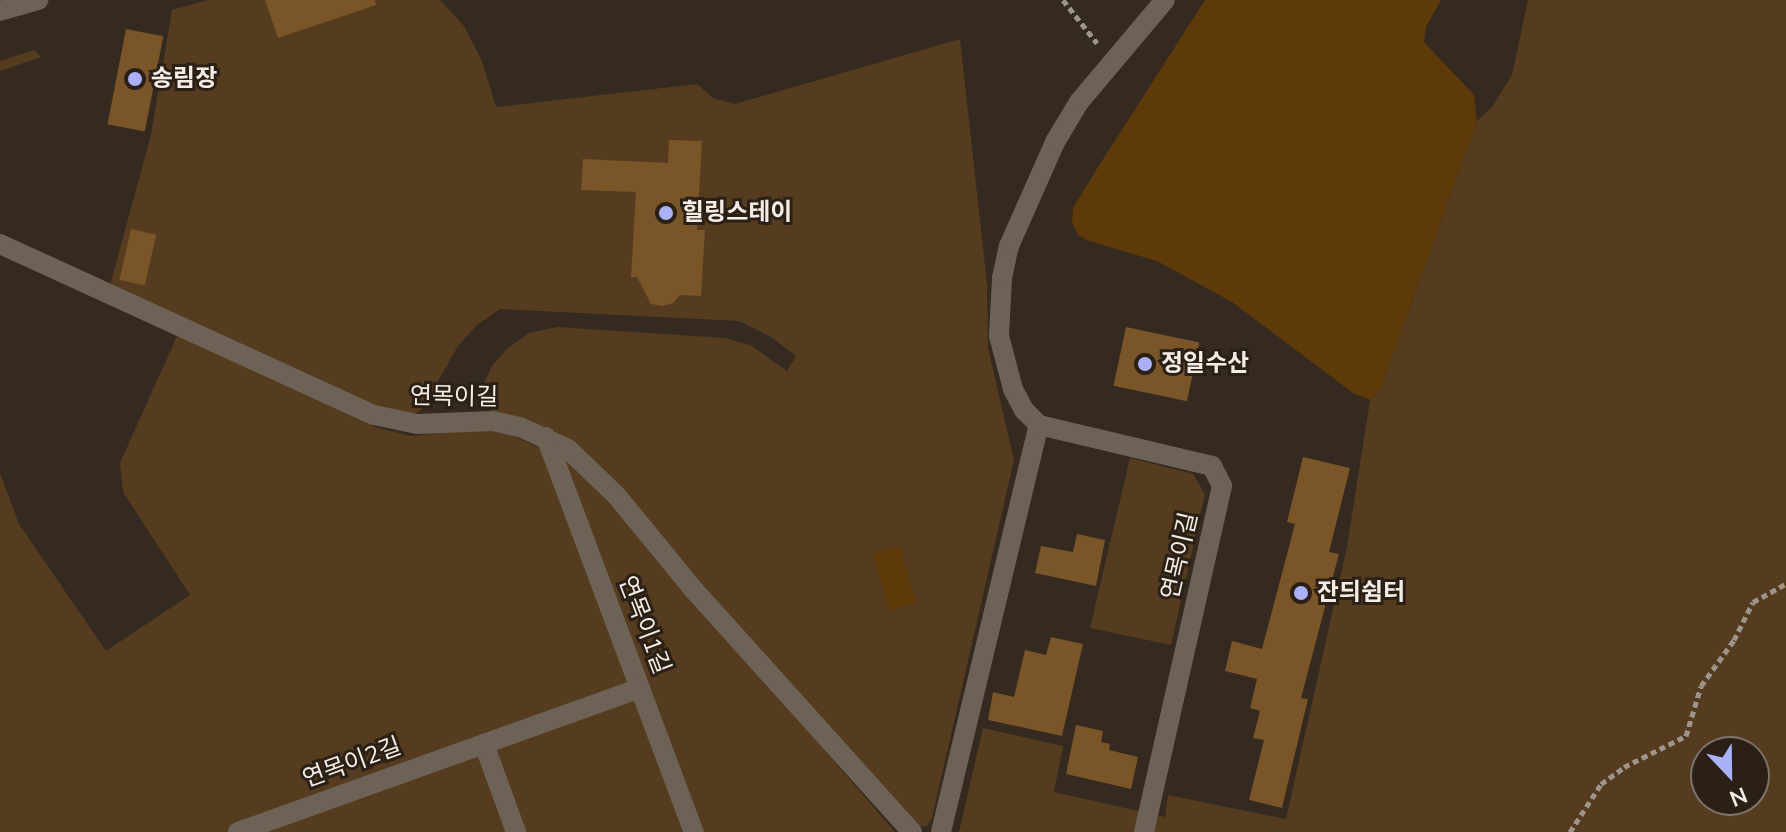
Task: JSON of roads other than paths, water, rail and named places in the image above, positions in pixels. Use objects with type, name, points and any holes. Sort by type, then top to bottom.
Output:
[{"type":"street","points":[[0,11],[38,0]]},
{"type":"street","points":[[941,832],[1039,425],[1024,410],[1004,363],[999,336],[1002,278],[1021,216],[1055,142],[1110,61],[1165,0]]},
{"type":"street","name":"연목이길","points":[[0,244],[374,415],[417,424],[493,421],[546,437],[589,466],[694,590],[912,832]]},
{"type":"street","name":"연목이길","points":[[1039,425],[1212,466],[1222,486],[1144,832]]},
{"type":"street","name":"연목이1길","points":[[546,437],[694,832]]},
{"type":"street","name":"연목이2길","points":[[238,832],[640,688]]},
{"type":"street","points":[[484,744],[516,832]]},
{"type":"place","name":"송림장","points":[[135,79]]},
{"type":"place","name":"힐링스테이","points":[[666,213]]},
{"type":"place","name":"정일수산","points":[[1145,364]]},
{"type":"place","name":"잔듸쉼터","points":[[1301,593]]}]
